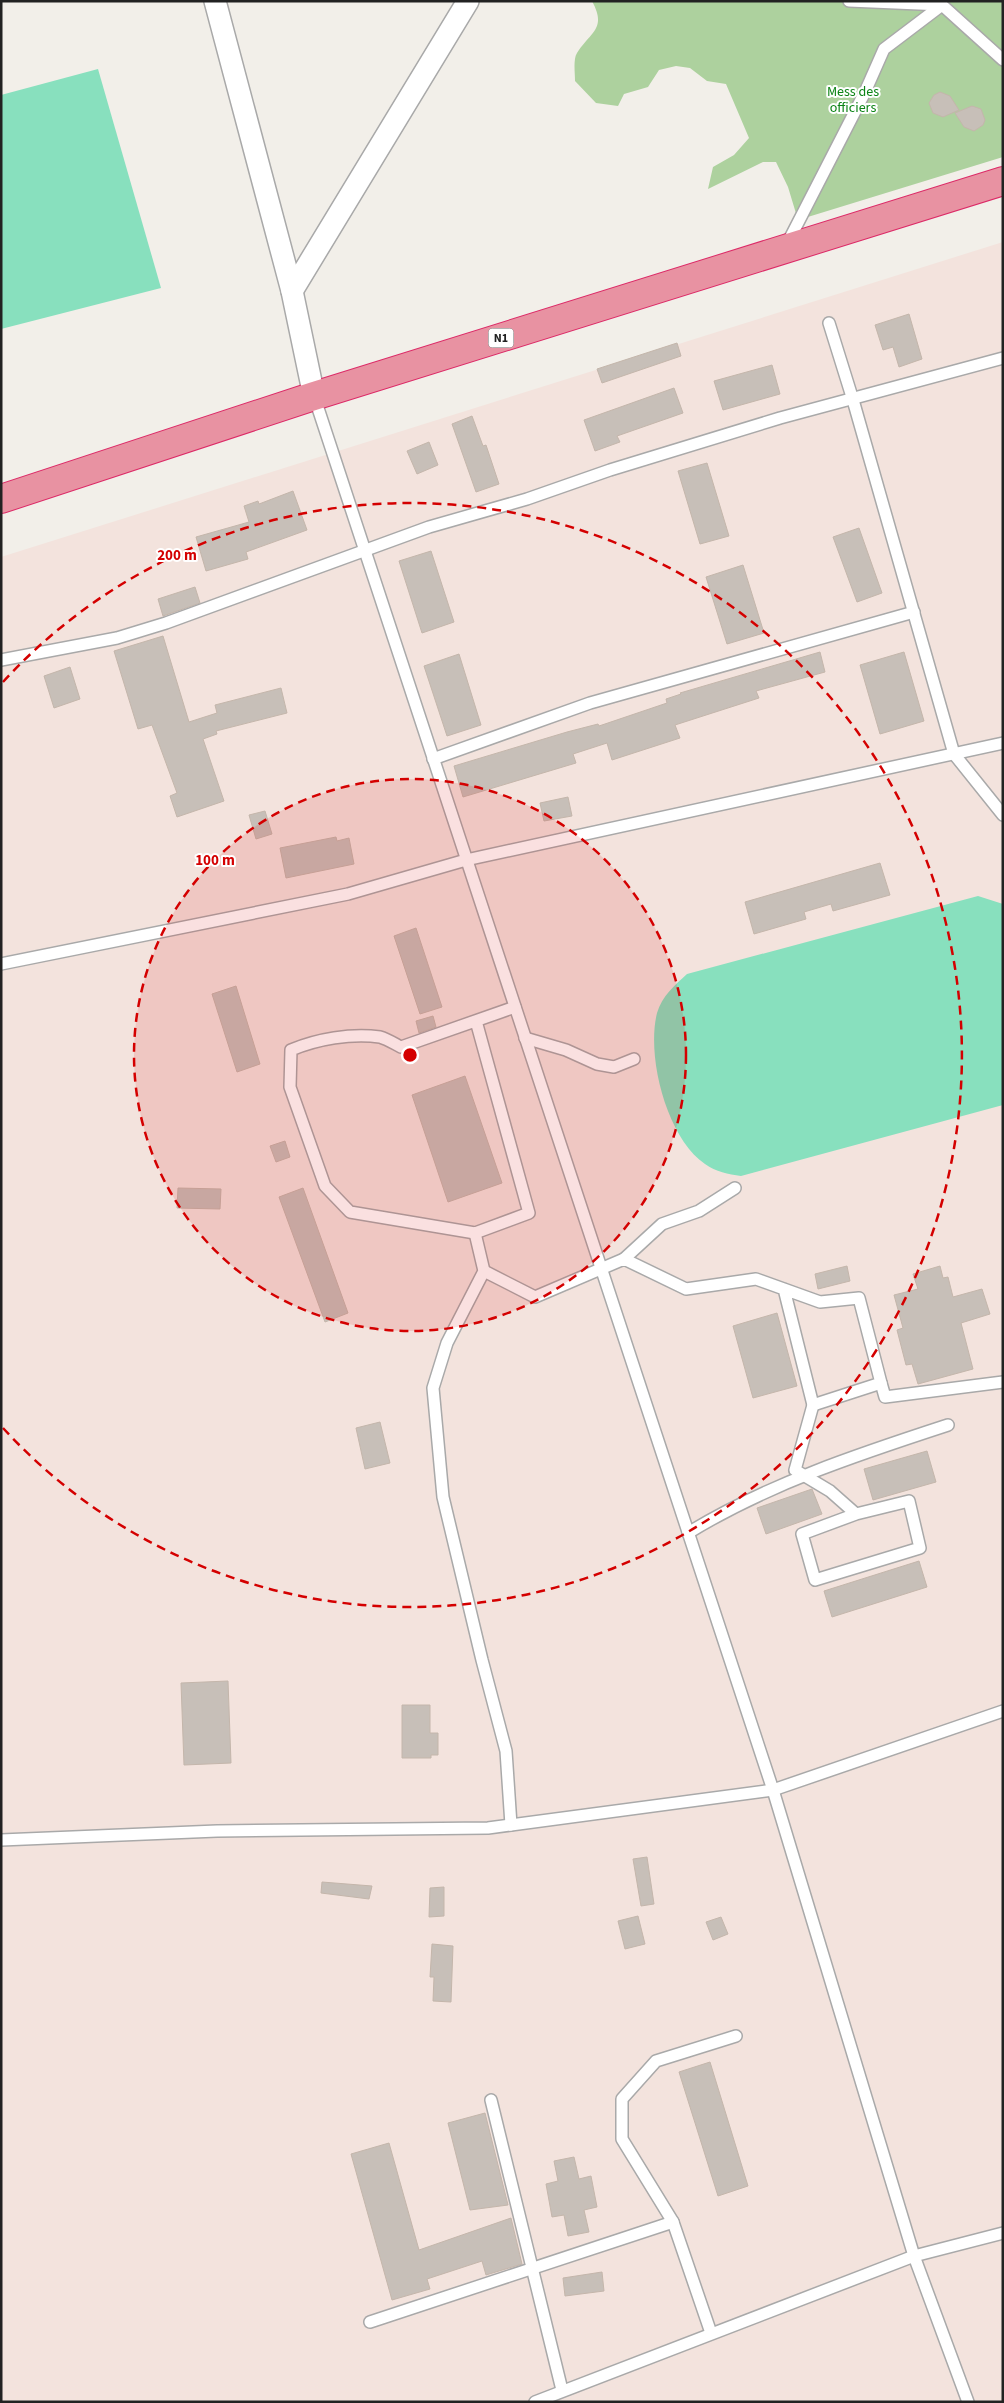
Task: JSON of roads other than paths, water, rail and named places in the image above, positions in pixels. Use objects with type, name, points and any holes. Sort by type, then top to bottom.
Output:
[{"type":"highway","name":"N1","points":[[1,499],[314,396],[1003,181]]},
{"type":"street","points":[[215,1],[292,291],[314,396]]},
{"type":"street","points":[[292,291],[468,1]]},
{"type":"lane","points":[[849,1],[942,5],[1003,60]]},
{"type":"lane","points":[[784,250],[865,92],[884,48],[942,5]]},
{"type":"lane","points":[[829,323],[853,400],[954,754],[1003,815]]},
{"type":"lane","points":[[1,660],[117,638],[166,623],[429,527],[527,499],[687,446],[780,418],[853,400],[1003,358]]},
{"type":"lane","points":[[314,396],[773,1790],[914,2256],[968,2402]]},
{"type":"lane","points":[[433,759],[590,703],[914,612]]},
{"type":"lane","points":[[1,964],[348,894],[466,860],[1003,743]]},
{"type":"lane","points":[[476,1021],[529,1213],[475,1233],[350,1212],[325,1186],[290,1087],[291,1050],[305,1044],[344,1037],[381,1038],[402,1047],[515,1007]]},
{"type":"lane","points":[[525,1038],[566,1050],[597,1064],[614,1067],[634,1059]]},
{"type":"lane","points":[[484,1271],[535,1297],[624,1260],[662,1224],[699,1211],[735,1188]]},
{"type":"lane","points":[[475,1233],[484,1271],[447,1343],[433,1388],[443,1497],[482,1660],[506,1750],[511,1825]]},
{"type":"lane","points":[[624,1260],[686,1289],[756,1279],[820,1302],[859,1298],[884,1397],[1003,1382]]},
{"type":"lane","points":[[784,1289],[813,1405],[796,1470],[830,1491],[856,1514]]},
{"type":"lane","points":[[813,1405],[881,1383]]},
{"type":"lane","points":[[688,1533],[724,1511],[847,1458],[948,1425]]},
{"type":"lane","points":[[909,1501],[920,1548],[815,1580],[802,1534],[856,1514],[909,1501]]},
{"type":"lane","points":[[1,1840],[217,1831],[488,1828],[773,1790],[1003,1711]]},
{"type":"lane","points":[[711,2333],[673,2222],[622,2139],[622,2099],[656,2061],[736,2036]]},
{"type":"lane","points":[[491,2100],[562,2390]]},
{"type":"lane","points":[[370,2322],[673,2222]]},
{"type":"lane","points":[[535,2402],[914,2256],[1003,2233]]},
{"type":"park label","name":"Mess des officiers","points":[[853,100]]}]
